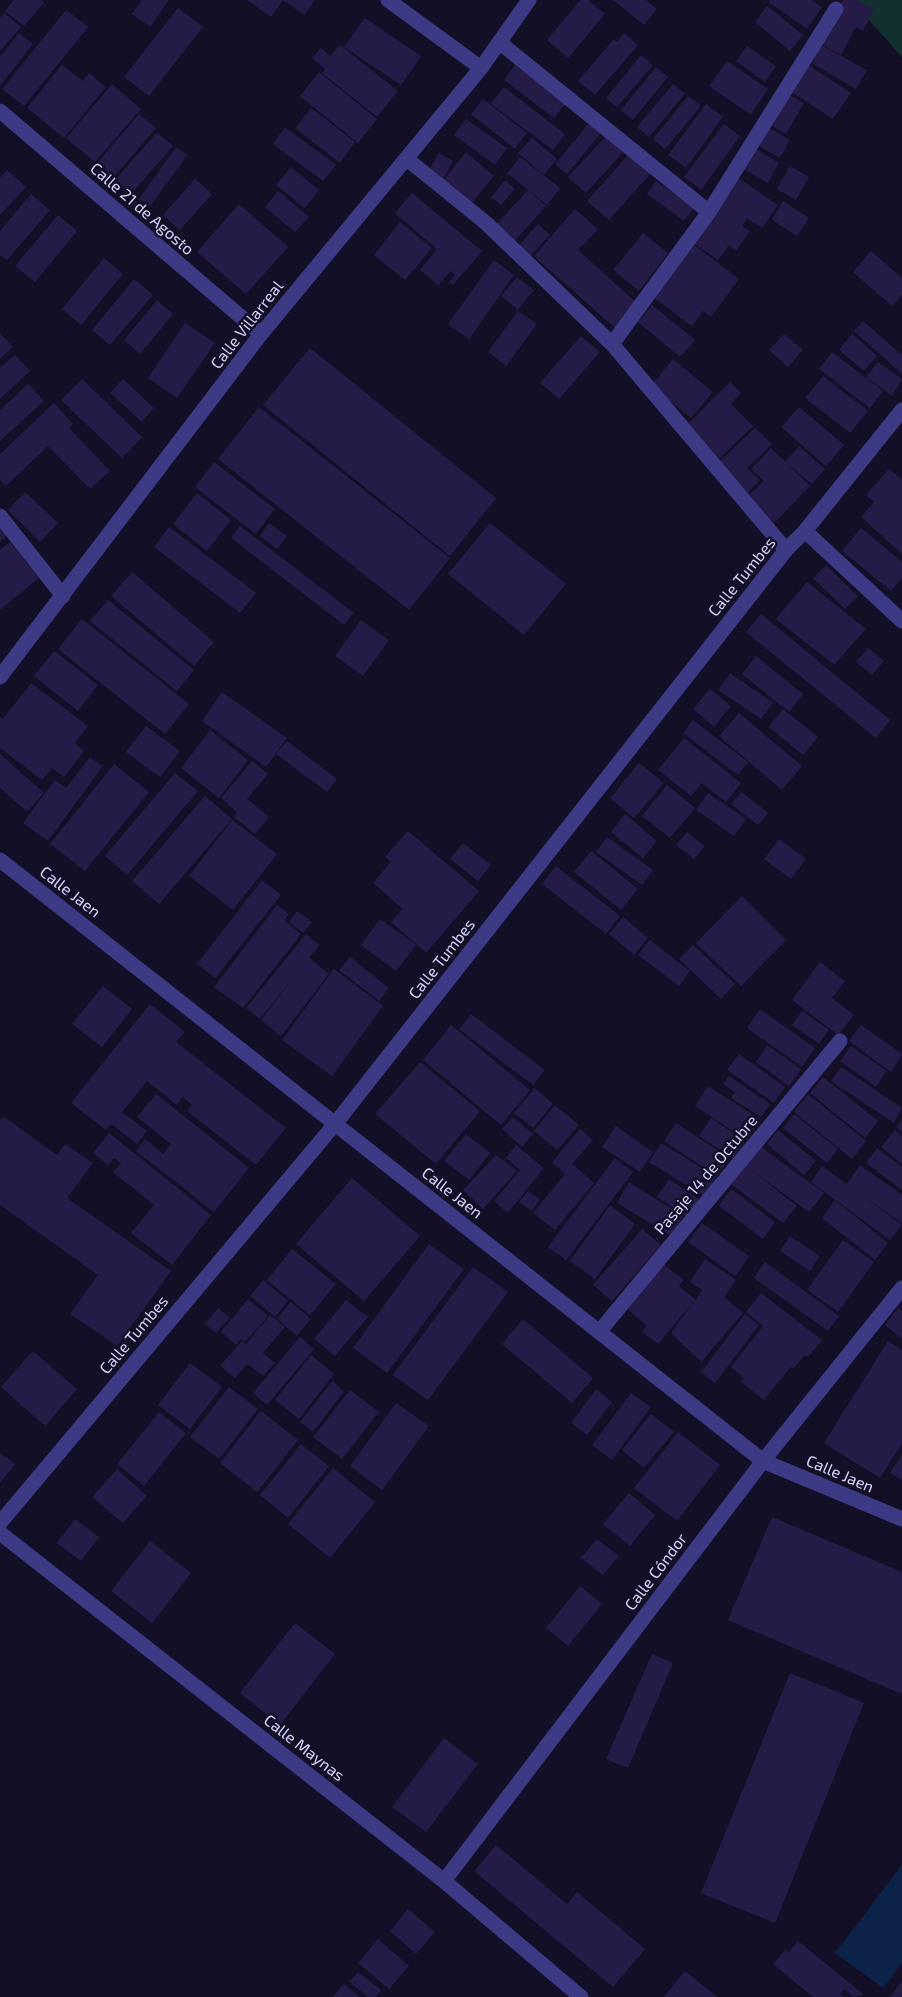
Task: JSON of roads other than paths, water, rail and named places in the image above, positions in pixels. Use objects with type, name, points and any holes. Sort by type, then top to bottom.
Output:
[{"type":"street","points":[[388,0],[481,68]]},
{"type":"street","name":"Calle Villarreal","points":[[0,677],[261,334],[481,68],[529,0]]},
{"type":"street","points":[[612,344],[709,212],[836,9]]},
{"type":"street","points":[[499,42],[709,212]]},
{"type":"street","name":"Calle 21 de Agosto","points":[[0,111],[261,334]]},
{"type":"street","points":[[407,159],[486,223],[612,344],[786,550]]},
{"type":"street","name":"Calle Tumbes","points":[[0,1523],[335,1124],[786,550],[805,531],[902,410]]},
{"type":"street","points":[[0,516],[63,596]]},
{"type":"street","points":[[805,531],[902,621]]},
{"type":"street","name":"Calle Jaen","points":[[0,860],[763,1461],[902,1519]]},
{"type":"street","name":"Pasaje 14 de Octubre","points":[[599,1332],[840,1041]]},
{"type":"street","name":"Calle Cóndor","points":[[444,1881],[763,1461],[902,1288]]},
{"type":"street","name":"Calle Maynas","points":[[0,1533],[444,1881],[581,1997]]},
{"type":"water","points":[[902,1865],[902,1963],[883,1988],[835,1953]]}]
